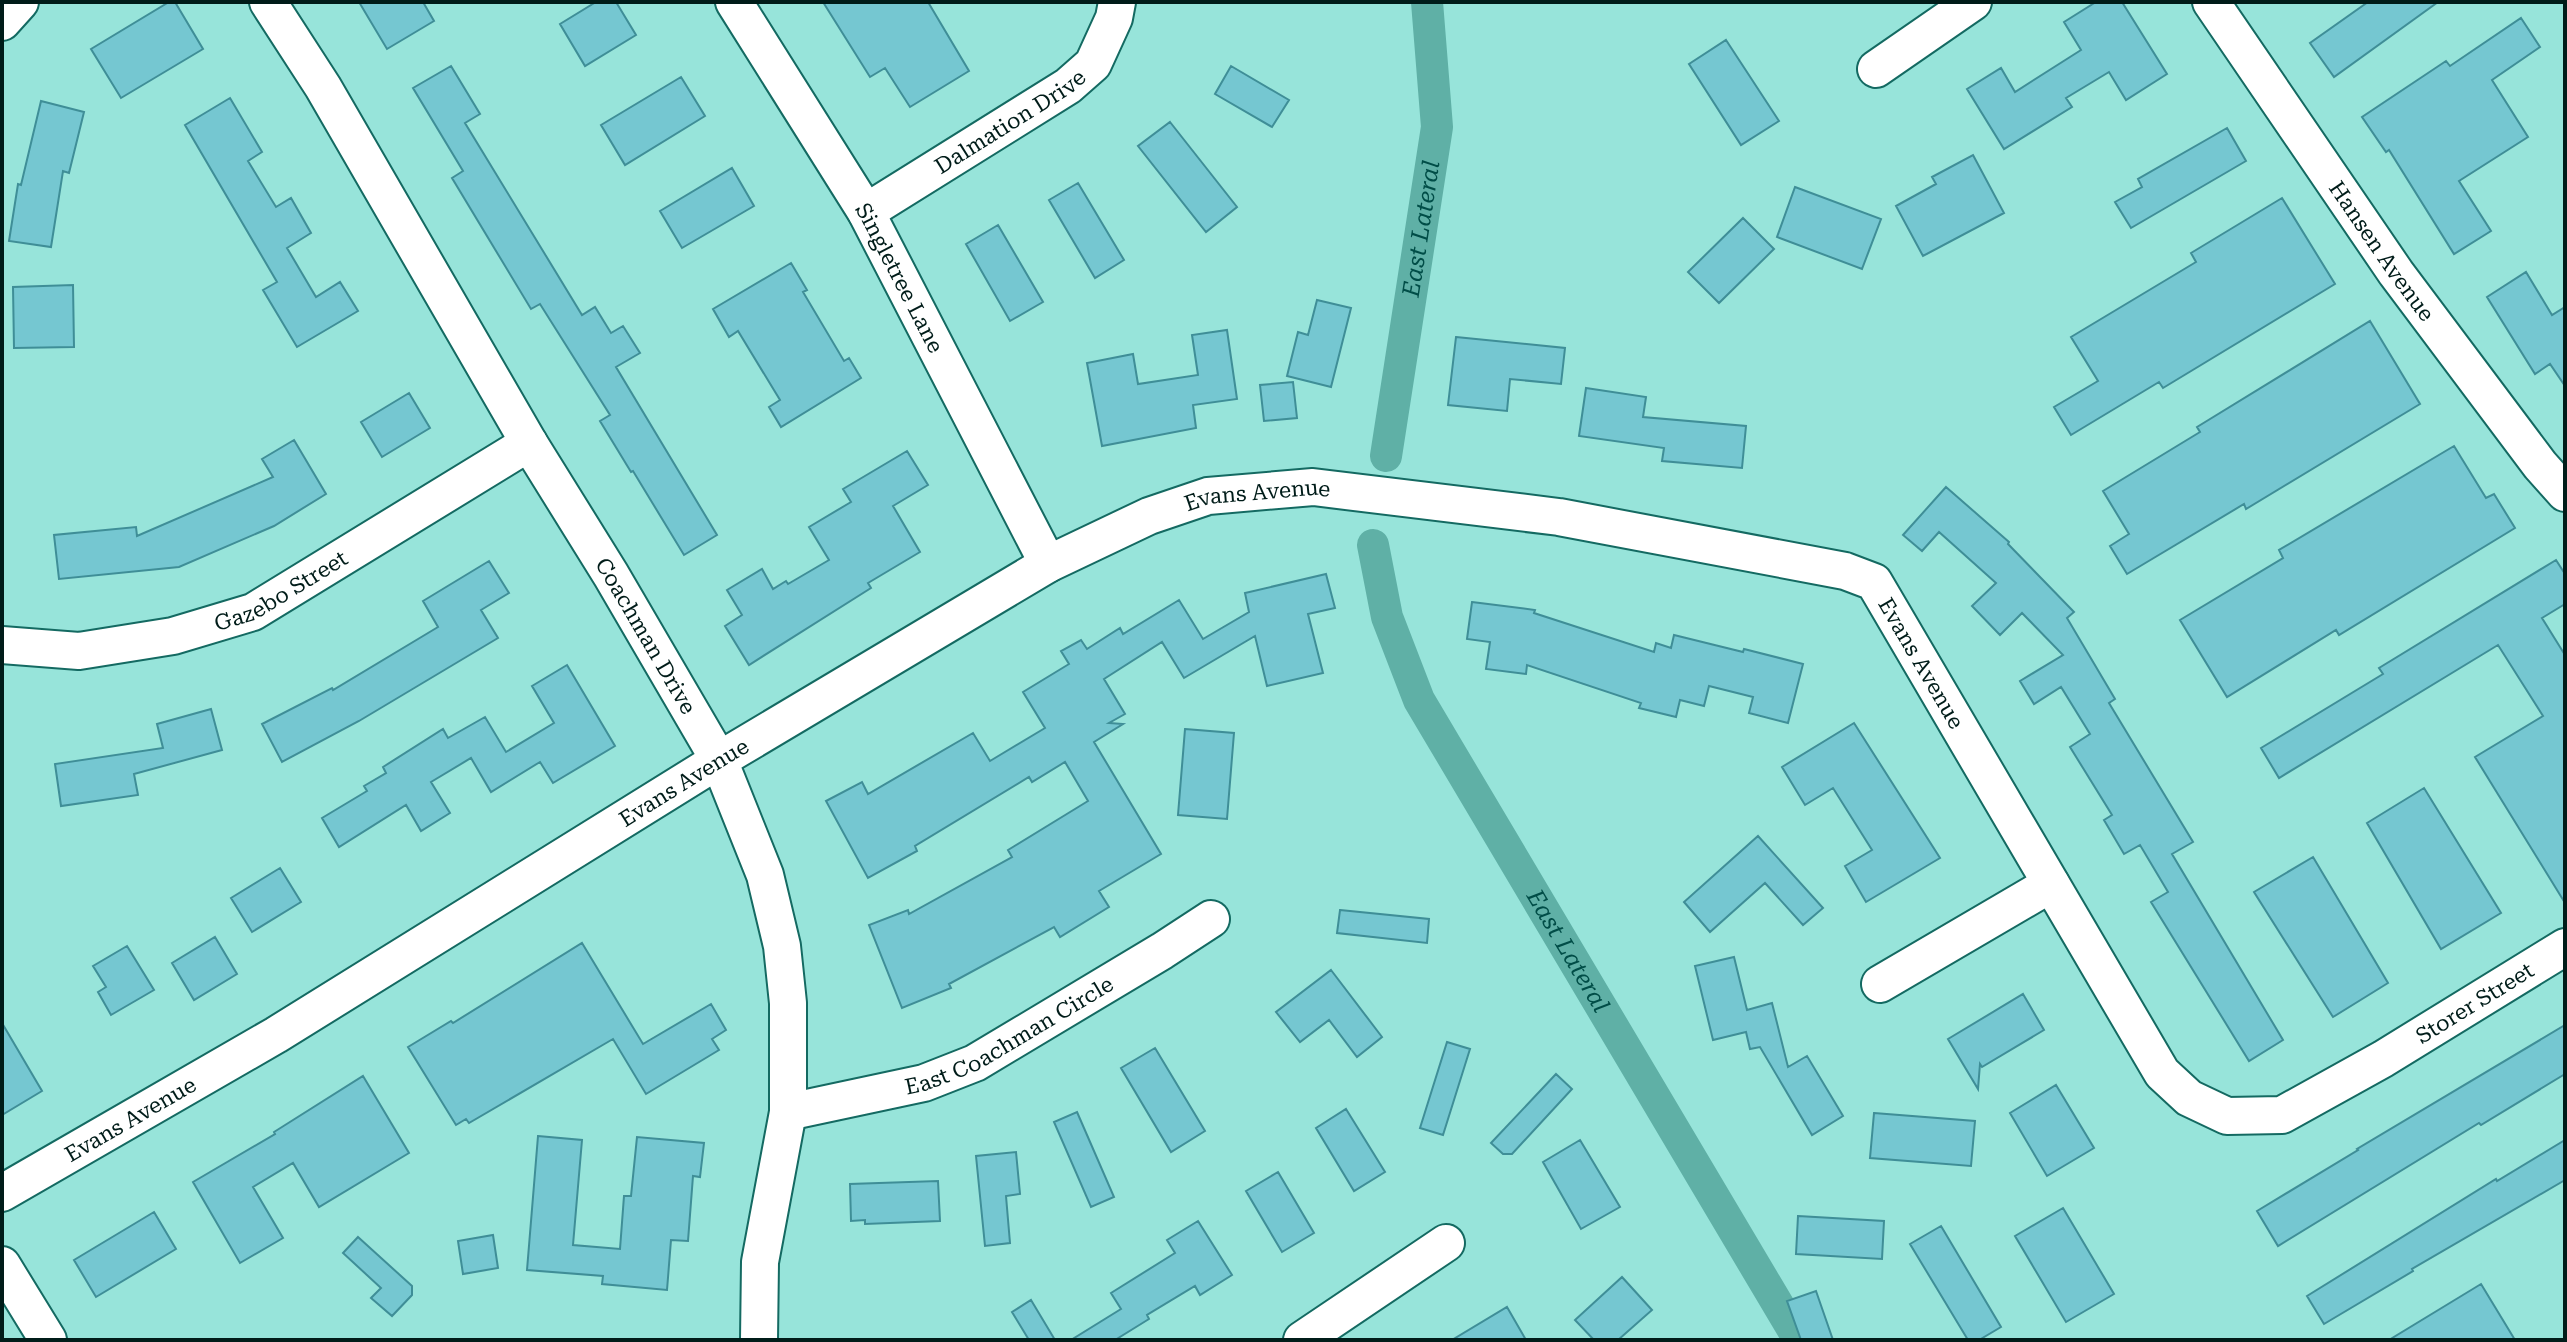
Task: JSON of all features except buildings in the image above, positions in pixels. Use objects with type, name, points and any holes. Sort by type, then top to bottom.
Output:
[{"type":"street","points":[[2,22],[20,2]]},
{"type":"street","name":"Coachman Drive","points":[[268,2],[323,87],[529,443],[611,575],[719,760],[765,875],[782,946],[788,1003],[788,1112],[760,1262],[759,1340]]},
{"type":"street","name":"Singletree Lane","points":[[734,2],[866,212],[1048,564]]},
{"type":"street","name":"Dalmation Drive","points":[[866,212],[1068,86],[1093,64],[1114,18],[1117,2]]},
{"type":"street","points":[[1876,69],[1973,2]]},
{"type":"street","name":"Hansen Avenue","points":[[2211,2],[2396,273],[2540,465],[2565,493]]},
{"type":"street","name":"Gazebo Street","points":[[2,645],[79,651],[173,636],[253,612],[529,443]]},
{"type":"street","name":"Evans Avenue","points":[[2,1193],[276,1035],[719,760],[1048,564],[1149,516],[1208,496],[1313,487],[1559,517],[1845,571],[1874,582],[2162,1073],[2189,1098],[2227,1116],[2282,1115],[2383,1059]]},
{"type":"street","points":[[1880,984],[2051,884]]},
{"type":"street","name":"East Coachman Circle","points":[[788,1112],[924,1083],[975,1063],[1211,919]]},
{"type":"street","name":"Storer Street","points":[[2383,1059],[2565,947]]},
{"type":"street","points":[[1307,1339],[1446,1243]]},
{"type":"street","points":[[2,1265],[48,1340]]},
{"type":"waterway","name":"East Lateral","points":[[1386,456],[1437,127],[1427,2]]},
{"type":"waterway","name":"East Lateral","points":[[1373,545],[1387,617],[1419,700],[1799,1340]]}]
